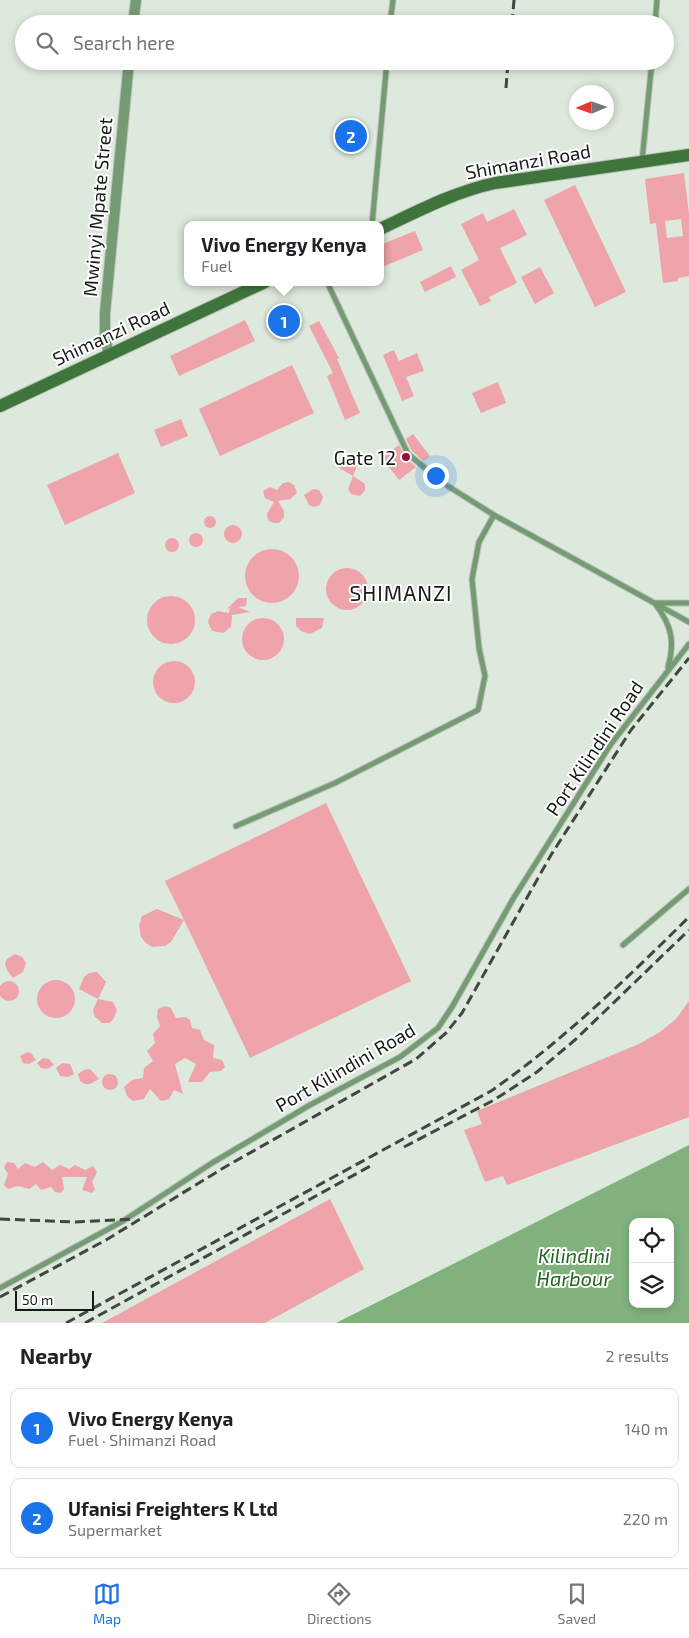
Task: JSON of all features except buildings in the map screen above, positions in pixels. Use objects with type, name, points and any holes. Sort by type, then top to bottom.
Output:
[{"type":"main road","name":"Shimanzi Road","points":[[384,227],[471,188],[533,176],[689,155]]},
{"type":"main road","name":"Shimanzi Road","points":[[0,406],[256,286]]},
{"type":"street","points":[[134,15],[136,0]]},
{"type":"street","name":"Mwinyi Mpate Street","points":[[108,355],[105,337],[105,313],[128,70]]},
{"type":"lane","points":[[391,15],[393,0]]},
{"type":"lane","points":[[656,15],[657,0]]},
{"type":"lane","points":[[372,221],[386,70]]},
{"type":"lane","points":[[642,162],[651,70]]},
{"type":"lane","points":[[329,286],[408,454],[443,483],[494,515],[689,622]]},
{"type":"lane","points":[[236,826],[335,783],[478,710],[485,676],[479,648],[472,579],[480,542],[494,515]]},
{"type":"lane","points":[[655,603],[689,603]]},
{"type":"lane","points":[[655,603],[668,621],[670,630],[673,650],[668,670]]},
{"type":"lane","name":"Port Kilindini Road","points":[[0,1288],[85,1243],[212,1163],[310,1105],[400,1057],[438,1028],[452,1007],[513,899],[611,744],[689,644]]},
{"type":"lane","points":[[623,945],[689,889]]},
{"type":"water","name":"Kilindini Harbour","points":[[689,1145],[689,1323],[336,1323]]},
{"type":"railway","points":[[513,15],[514,0]]},
{"type":"railway","points":[[506,88],[507,70]]},
{"type":"railway","points":[[0,1297],[106,1240],[225,1167],[416,1059],[446,1033],[462,1013],[551,855],[631,730],[689,658]]},
{"type":"railway","points":[[66,1323],[491,1091],[518,1072],[569,1030],[618,986],[689,917]]},
{"type":"railway","points":[[404,1147],[494,1100],[537,1072],[576,1039],[689,930]]},
{"type":"railway","points":[[85,1323],[374,1164]]},
{"type":"railway","points":[[0,1219],[75,1222],[135,1219]]},
{"type":"place","name":"Ufanisi Freighters K Ltd","points":[[351,136]]},
{"type":"place","name":"Vivo Energy Kenya","points":[[284,321]]},
{"type":"place","name":"Gate 12","points":[[406,457]]},
{"type":"district","name":"SHIMANZI","points":[[401,592]]}]
